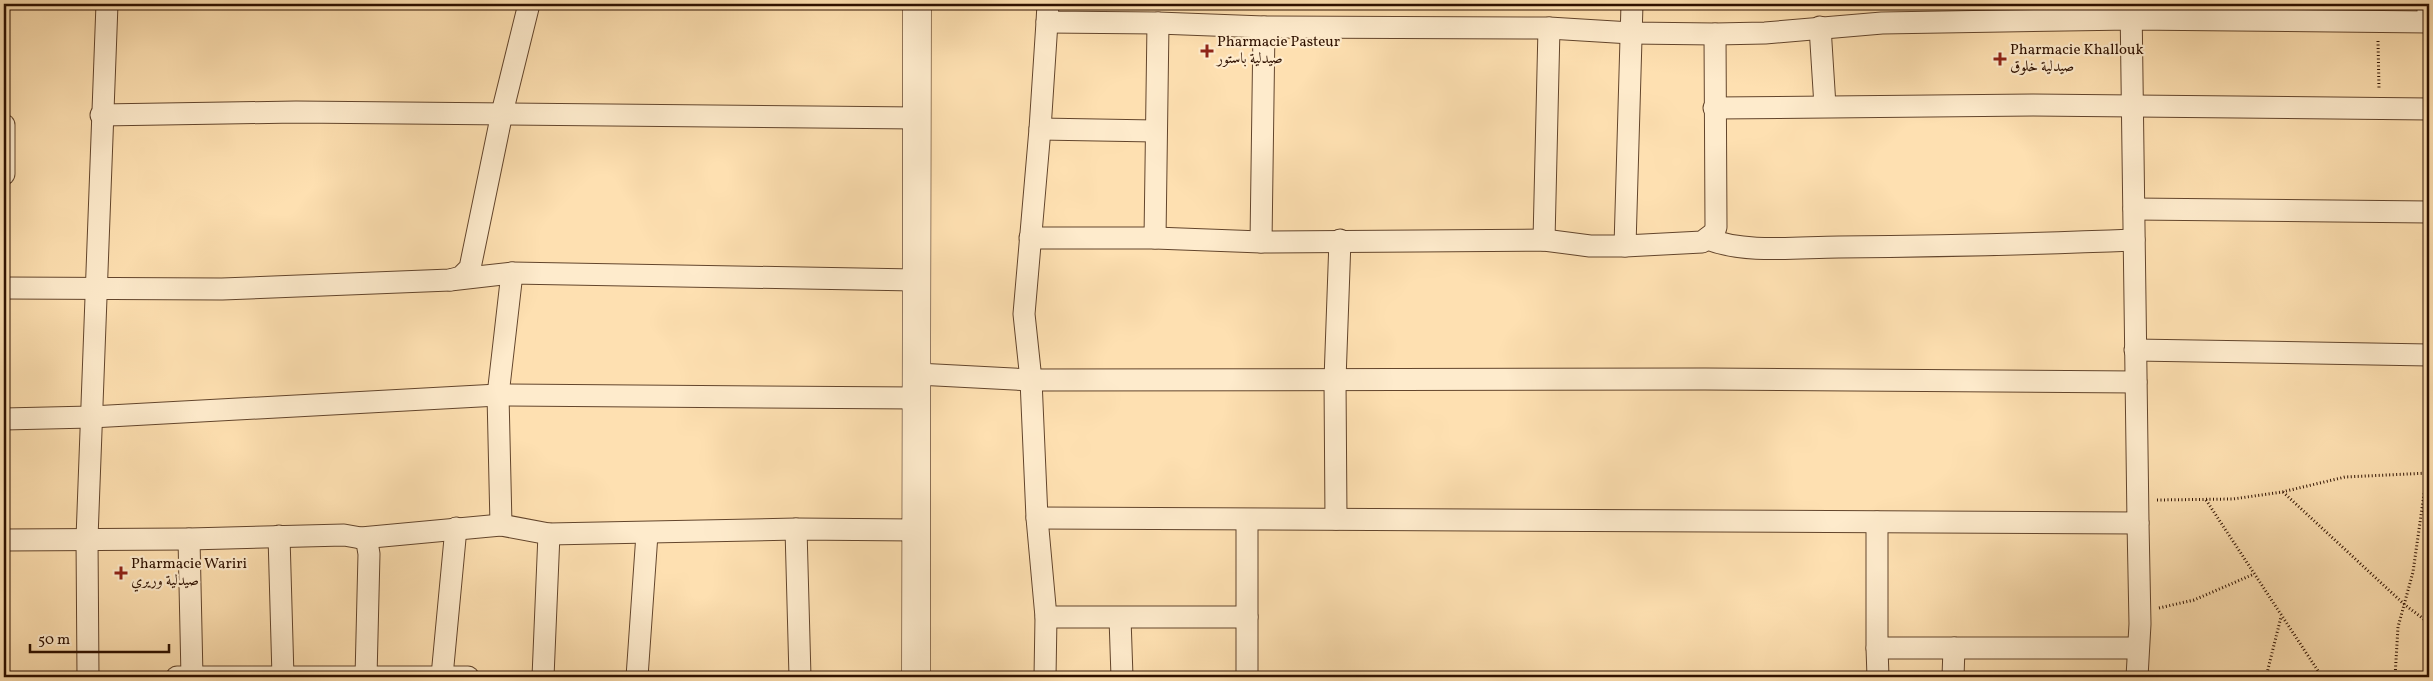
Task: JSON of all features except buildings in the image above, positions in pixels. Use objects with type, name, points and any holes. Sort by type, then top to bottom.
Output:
[{"type":"street","points":[[88,677],[87,538],[106,4]]},
{"type":"street","points":[[450,280],[461,277],[470,268],[502,113],[529,4]]},
{"type":"street","points":[[916,677],[915,280],[918,118],[917,4]]},
{"type":"street","points":[[1625,246],[1632,4]]},
{"type":"street","points":[[2131,11],[2140,610],[2137,677]]},
{"type":"street","points":[[1045,677],[1046,617],[1037,518],[1031,380],[1024,314],[1040,129],[1047,13],[1158,23],[1264,27],[1549,28],[1631,33],[1715,34],[1765,33],[1882,23],[2131,11],[2378,22],[2429,16]]},
{"type":"street","points":[[1155,238],[1158,23]]},
{"type":"street","points":[[1261,242],[1264,27]]},
{"type":"street","points":[[1820,27],[1825,106]]},
{"type":"street","points":[[1544,240],[1549,28]]},
{"type":"street","points":[[1030,238],[1155,238],[1261,242],[1544,240],[1590,246],[1679,245],[1702,242],[1708,239],[1716,227],[1715,34]]},
{"type":"street","points":[[1714,108],[2132,106],[2429,109]]},
{"type":"street","points":[[101,115],[296,112],[918,118]]},
{"type":"street","points":[[4,125],[4,174]]},
{"type":"street","points":[[1040,129],[1155,131]]},
{"type":"street","points":[[2134,209],[2429,212]]},
{"type":"street","points":[[1708,239],[1732,246],[1768,247],[1978,246],[2134,240]]},
{"type":"street","points":[[1336,519],[1335,380],[1340,240]]},
{"type":"street","points":[[4,288],[96,290],[222,289],[450,280],[512,273],[915,280]]},
{"type":"street","points":[[501,525],[498,395],[512,273]]},
{"type":"street","points":[[2135,350],[2429,355]]},
{"type":"street","points":[[4,419],[91,417],[498,395],[916,386],[1031,380],[1705,379],[2136,382]]},
{"type":"street","points":[[1037,518],[2138,522]]},
{"type":"street","points":[[1247,520],[1247,677]]},
{"type":"street","points":[[1877,522],[1878,677]]},
{"type":"street","points":[[4,540],[87,538],[190,540],[344,535],[361,538],[501,525],[549,534],[647,534],[796,529],[915,530]]},
{"type":"street","points":[[442,676],[456,528]]},
{"type":"street","points":[[796,529],[800,677]]},
{"type":"street","points":[[543,677],[549,534]]},
{"type":"street","points":[[637,677],[647,534]]},
{"type":"street","points":[[279,536],[283,677]]},
{"type":"street","points":[[361,538],[366,542],[369,554],[366,677]]},
{"type":"street","points":[[190,540],[192,677]]},
{"type":"street","points":[[1046,617],[1247,616]]},
{"type":"street","points":[[1120,618],[1122,677]]},
{"type":"street","points":[[1877,648],[2138,648]]},
{"type":"street","points":[[1953,677],[1954,648]]},
{"type":"street","points":[[178,677],[468,677]]},
{"type":"path","points":[[2378,22],[2380,108]]},
{"type":"path","points":[[2137,501],[2233,499],[2282,492],[2345,478],[2428,473],[2419,538],[2405,605],[2398,627],[2395,677]]},
{"type":"path","points":[[2282,492],[2405,605],[2429,623]]},
{"type":"path","points":[[2206,499],[2322,677]]},
{"type":"path","points":[[2140,610],[2163,608],[2194,600],[2254,574]]},
{"type":"path","points":[[2266,677],[2282,616]]},
{"type":"place","name":"Pharmacie Pasteur صيدلية باستور","points":[[1207,51]]},
{"type":"place","name":"Pharmacie Khallouk صيدلية خلوق","points":[[2000,59]]},
{"type":"place","name":"Pharmacie Wariri صيدلية وريري","points":[[121,573]]}]
